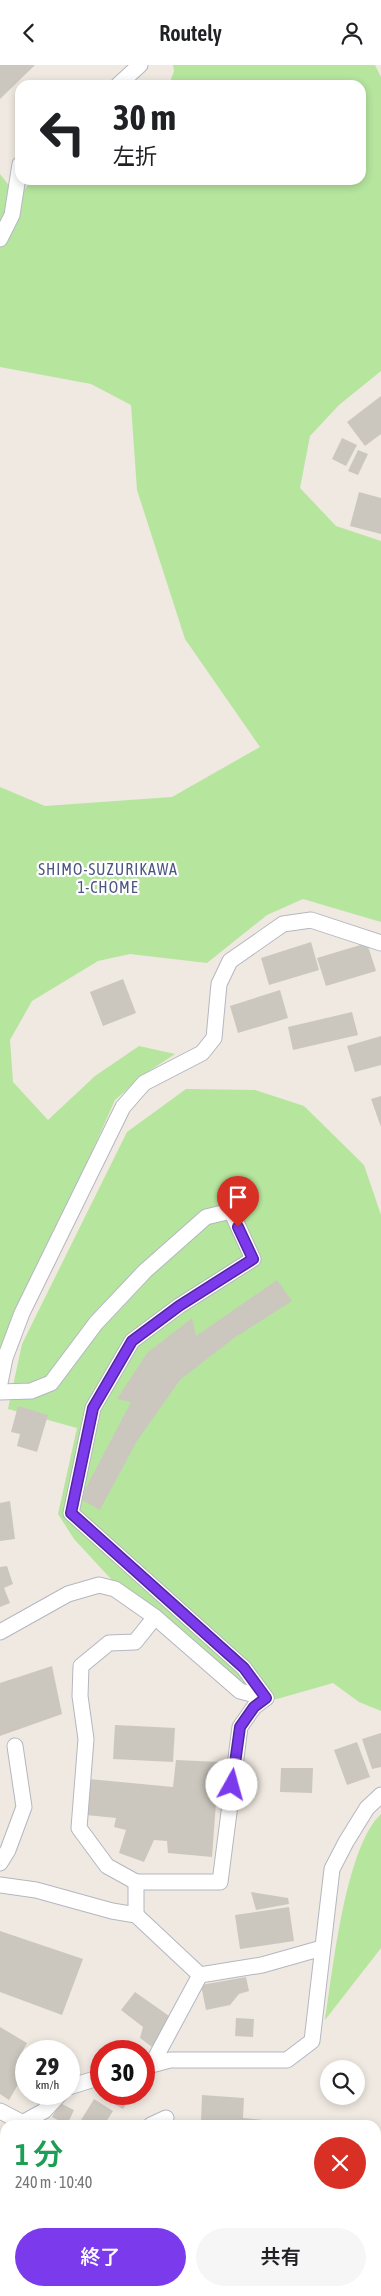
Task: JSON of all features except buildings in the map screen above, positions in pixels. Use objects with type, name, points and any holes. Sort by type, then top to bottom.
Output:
[{"type":"street","points":[[124,80],[140,65]]},
{"type":"street","points":[[0,239],[12,215],[17,185]]},
{"type":"street","points":[[0,1383],[5,1358],[22,1313],[123,1107],[144,1083],[202,1053],[214,1038],[220,984],[230,961],[283,923],[311,920],[381,943]]},
{"type":"street","points":[[0,1393],[31,1391],[51,1383],[96,1323],[145,1271],[206,1217],[231,1211],[253,1259],[179,1306],[132,1341],[93,1408],[71,1513],[244,1668],[266,1698]]},
{"type":"street","points":[[0,1632],[68,1594],[99,1585],[116,1589],[155,1617],[240,1691],[266,1698]]},
{"type":"street","points":[[155,1617],[135,1642],[109,1643],[81,1666],[80,1697],[86,1739],[78,1828],[107,1866],[136,1882],[220,1882],[240,1727],[254,1707],[266,1698]]},
{"type":"street","points":[[0,1863],[8,1850],[24,1807],[15,1746]]},
{"type":"street","points":[[155,2063],[170,2060],[288,2060],[312,2041],[332,1869],[367,1808],[381,1795]]},
{"type":"street","points":[[136,1882],[136,1915]]},
{"type":"street","points":[[0,1885],[36,1890],[112,1911],[136,1915],[200,1975]]},
{"type":"street","points":[[200,1975],[262,1965],[322,1948]]},
{"type":"street","points":[[155,2053],[200,1975]]},
{"type":"street","points":[[31,2120],[50,2105]]},
{"type":"street","points":[[0,2111],[17,2120]]},
{"type":"street","points":[[162,2120],[166,2118]]},
{"type":"green space","points":[[173,65],[375,65],[381,77],[381,371],[339,405],[310,436],[300,488],[336,526],[381,541],[381,922],[303,899],[267,915],[207,963],[130,954],[98,961],[32,1001],[10,1040],[13,1082],[48,1120],[95,1076],[139,1046],[175,1054],[146,1073],[115,1100],[74,1192],[13,1313],[0,1352],[0,787],[45,806],[172,797],[260,747],[185,639],[137,490],[131,405],[91,384],[0,367],[0,174],[19,198],[28,185],[366,185],[366,80],[171,80],[174,71]]},
{"type":"green space","points":[[186,1089],[255,1090],[304,1106],[364,1165],[381,1215],[381,1711],[359,1702],[333,1683],[277,1699],[234,1696],[130,1606],[123,1592],[74,1539],[58,1514],[77,1428],[8,1409],[22,1344],[127,1132]]},
{"type":"green space","points":[[381,1814],[381,1948],[325,2020],[342,1911],[350,1881],[358,1854],[369,1831]]},
{"type":"district","name":"SHIMO-SUZURIKAWA 1-CHOME","points":[[108,878]]},
{"type":"route","points":[[232,1785],[240,1727],[254,1707],[266,1698],[254,1679],[244,1668],[71,1513],[93,1408],[132,1341],[179,1306],[253,1259],[238,1227]]}]
